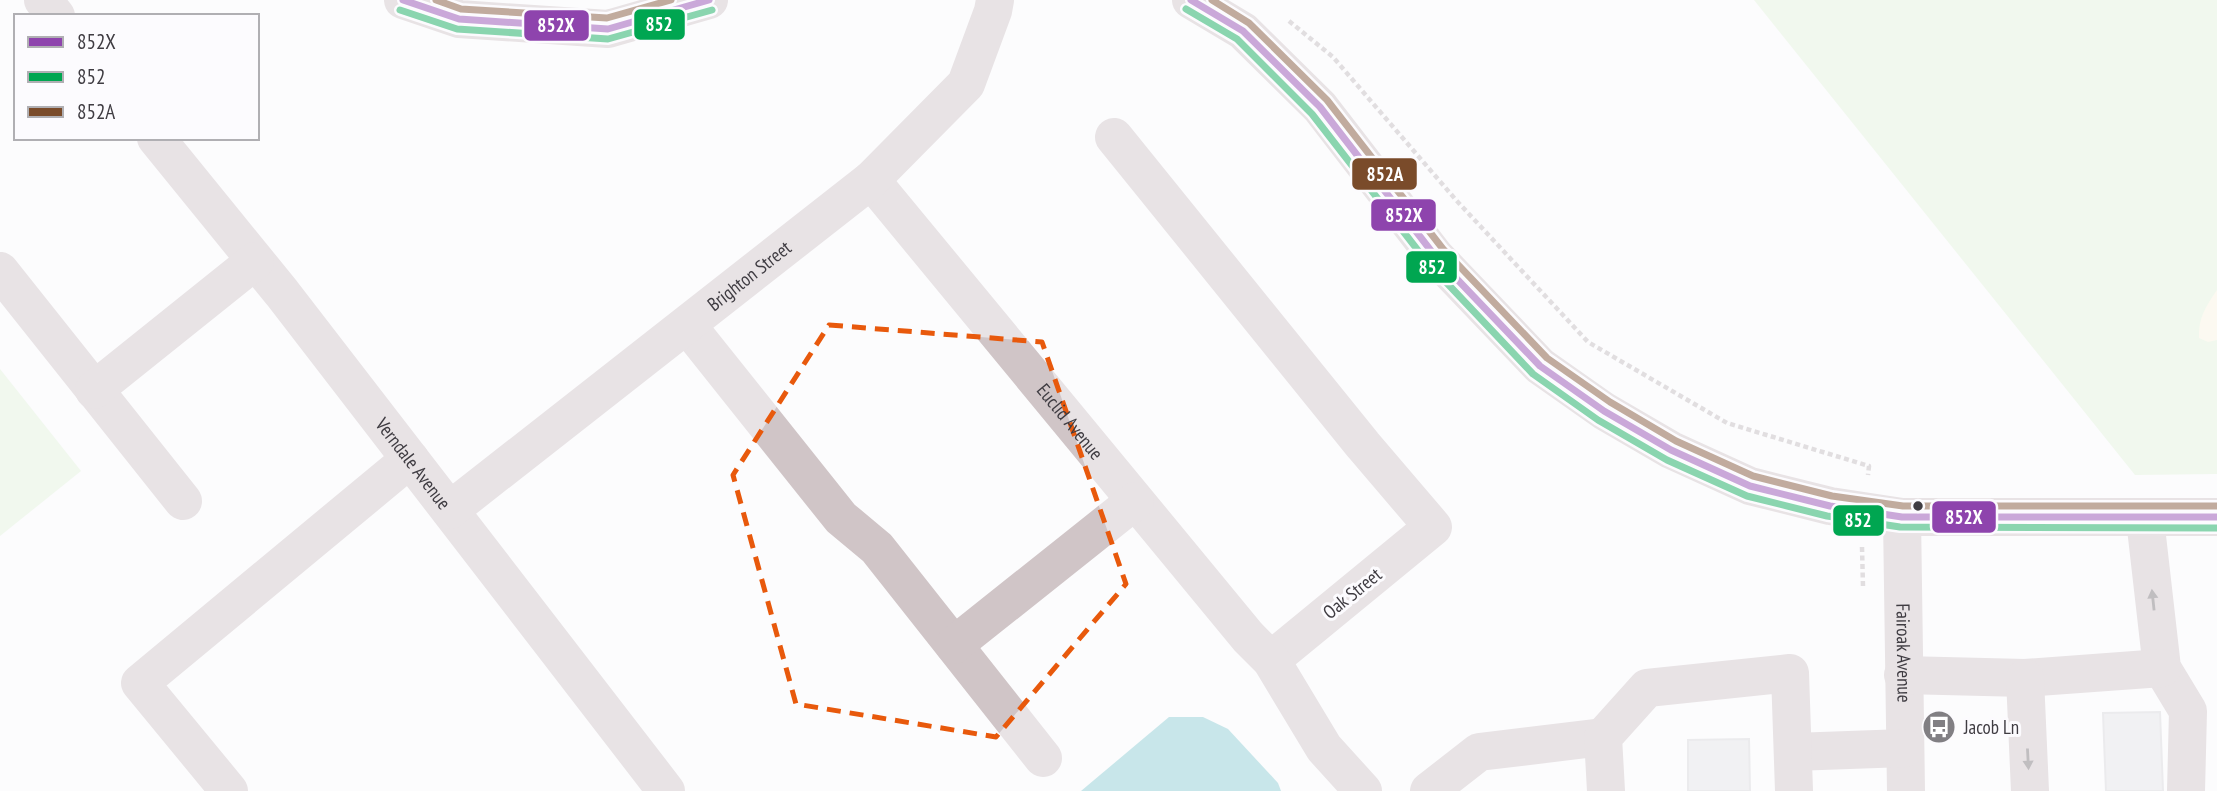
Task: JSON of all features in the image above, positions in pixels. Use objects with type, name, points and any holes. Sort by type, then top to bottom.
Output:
[{"type":"street","points":[[43,0],[54,14]]},
{"type":"street","points":[[403,0],[459,19],[608,29],[709,0]]},
{"type":"street","name":"Brighton Street","points":[[450,510],[871,180],[966,84],[995,0]]},
{"type":"street","points":[[1191,0],[1243,31],[1320,107],[1435,256],[1540,366],[1604,411],[1660,443],[1750,486],[1830,506],[1902,517],[2217,517]]},
{"type":"street","name":"Oak Street","points":[[1114,137],[1363,445],[1433,527],[1271,660]]},
{"type":"street","name":"Verndale Avenue","points":[[158,140],[450,510],[666,791]]},
{"type":"street","name":"Euclid Avenue","points":[[871,180],[1248,637],[1271,660],[1324,748],[1363,791]]},
{"type":"street","points":[[94,390],[255,261]]},
{"type":"street","points":[[0,271],[183,501]]},
{"type":"street","points":[[687,325],[841,518],[877,548],[1043,758]]},
{"type":"street","points":[[229,791],[140,683],[410,459]]},
{"type":"street","points":[[954,645],[1135,501]]},
{"type":"street","name":"Fairoak Avenue","points":[[1902,517],[1906,791]]},
{"type":"street","points":[[2145,519],[2162,668],[2188,711],[2186,791]]},
{"type":"street","points":[[1903,675],[2025,678],[2162,668]]},
{"type":"street","points":[[1429,791],[1479,752],[1603,737],[1647,688],[1790,673],[1794,791]]},
{"type":"street","points":[[2025,678],[2030,791]]},
{"type":"street","points":[[1603,737],[1606,791]]},
{"type":"street","points":[[1793,752],[1905,747]]},
{"type":"path","points":[[1284,16],[1333,57],[1457,200],[1588,342],[1727,423],[1869,466]]},
{"type":"highlighted area","points":[[829,325],[1042,342],[1126,584],[996,737],[796,704],[733,475]]},
{"type":"green space","points":[[1754,0],[2217,0],[2217,474],[2135,475]]},
{"type":"green space","points":[[0,369],[81,471],[0,536]]},
{"type":"sand","points":[[2217,290],[2217,340],[2208,342],[2199,338],[2201,318]]},
{"type":"water","points":[[1169,717],[1203,717],[1228,729],[1278,783],[1281,791],[1081,791]]},
{"type":"building","points":[[2160,712],[2163,791],[2106,791],[2103,713]]},
{"type":"building","points":[[1749,739],[1750,791],[1688,791],[1688,740]]},
{"type":"transit line","name":"852X","points":[[403,0],[459,19],[608,29],[709,0]]},
{"type":"transit line","name":"852A","points":[[436,0],[461,9],[607,18],[671,0]]},
{"type":"transit line","name":"852X","points":[[1191,0],[1243,31],[1320,107],[1435,256],[1540,366],[1604,411],[1671,450],[1750,486],[1830,506],[1902,517],[2217,517]]},
{"type":"transit line","name":"852A","points":[[1212,0],[1249,23],[1327,100],[1443,249],[1547,358],[1610,402],[1676,441],[1753,476],[1832,496],[1903,506],[2217,506]]},
{"type":"transit line","name":"852","points":[[1186,9],[1237,39],[1312,114],[1427,262],[1533,374],[1598,420],[1667,460],[1747,496],[1827,516],[1900,527],[2217,528]]},
{"type":"transit line","name":"852","points":[[400,10],[457,29],[608,39],[712,10]]},
{"type":"place","name":"Jacob Ln","points":[[1939,727]]}]
